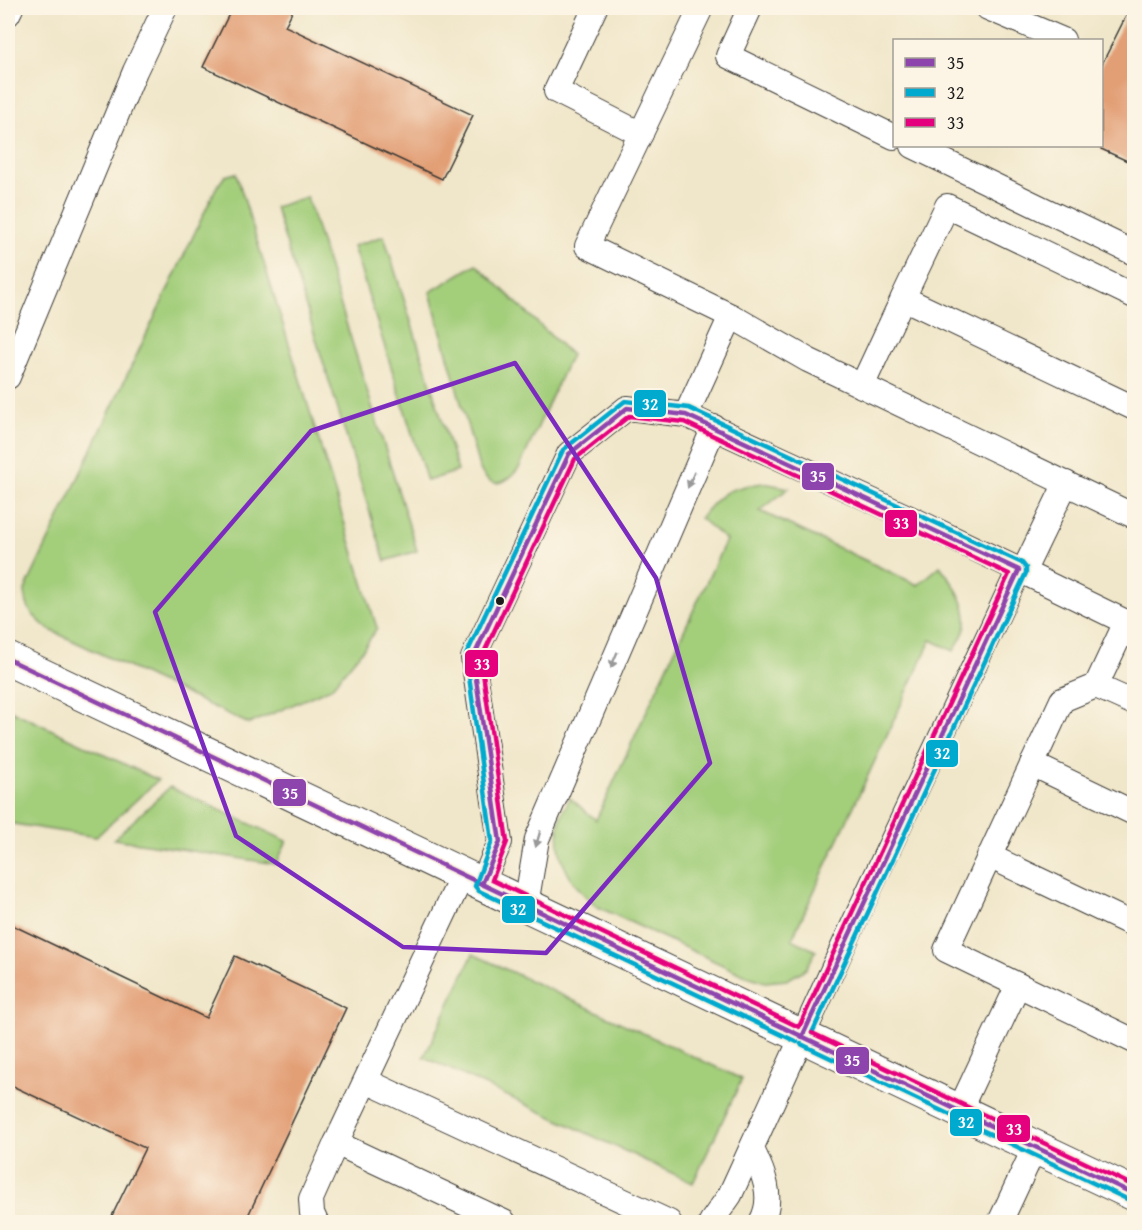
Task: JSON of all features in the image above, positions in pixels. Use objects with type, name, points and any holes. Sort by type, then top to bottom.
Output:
[{"type":"street","points":[[8,659],[1134,1194]]},
{"type":"lane","points":[[8,14],[11,8]]},
{"type":"lane","points":[[8,377],[135,71],[165,8]]},
{"type":"lane","points":[[595,8],[556,91],[641,134]]},
{"type":"lane","points":[[701,8],[587,246],[731,316],[808,360],[1134,516]]},
{"type":"lane","points":[[750,8],[728,56],[893,137]]},
{"type":"lane","points":[[988,8],[1062,39]]},
{"type":"lane","points":[[915,147],[1134,253]]},
{"type":"lane","points":[[862,386],[947,206],[1134,296]]},
{"type":"lane","points":[[903,298],[1134,408]]},
{"type":"lane","points":[[686,415],[731,316]]},
{"type":"lane","points":[[316,1222],[312,1213],[311,1199],[366,1081],[472,880],[500,842],[473,658],[569,454],[627,408],[686,415],[714,427],[1130,624],[1096,686],[1062,700],[946,950],[1134,1041]]},
{"type":"lane","points":[[526,905],[537,839],[714,427]]},
{"type":"lane","points":[[711,1222],[730,1195],[1021,571],[1066,483]]},
{"type":"lane","points":[[1096,686],[1134,704]]},
{"type":"lane","points":[[1032,764],[1134,813]]},
{"type":"lane","points":[[989,856],[1134,925]]},
{"type":"lane","points":[[959,1111],[1018,985]]},
{"type":"lane","points":[[366,1081],[669,1222]]},
{"type":"lane","points":[[336,1143],[504,1222]]},
{"type":"lane","points":[[1000,1222],[1035,1147]]},
{"type":"lane","points":[[752,1149],[767,1189],[766,1213],[761,1222]]},
{"type":"highlighted area","points":[[515,363],[656,578],[710,763],[546,953],[403,947],[236,836],[155,612],[311,431]]},
{"type":"green space","points":[[236,173],[377,628],[364,648],[331,688],[249,724],[48,629],[29,608],[25,590],[216,188],[225,176]]},
{"type":"green space","points":[[307,197],[417,551],[385,561],[275,207]]},
{"type":"green space","points":[[384,236],[458,471],[427,481],[353,246]]},
{"type":"green space","points":[[476,264],[571,355],[519,468],[508,479],[498,483],[488,479],[479,467],[430,292]]},
{"type":"green space","points":[[763,483],[789,488],[760,511],[918,585],[940,566],[960,595],[966,621],[964,632],[954,651],[931,640],[792,939],[816,951],[806,969],[787,980],[765,982],[744,975],[598,907],[572,880],[566,870],[559,846],[561,817],[570,798],[596,820],[726,540],[700,518],[720,496],[727,492]]},
{"type":"green space","points":[[8,709],[158,780],[96,837],[8,823]]},
{"type":"green space","points":[[170,787],[287,841],[276,864],[114,839]]},
{"type":"green space","points":[[473,954],[742,1079],[693,1183],[424,1057]]},
{"type":"building","points":[[232,8],[294,8],[285,26],[473,115],[442,179],[203,67]]},
{"type":"building","points":[[1130,8],[1134,8],[1134,164],[1101,149],[1103,147],[1103,62]]},
{"type":"building","points":[[8,923],[206,1018],[235,956],[346,1008],[245,1222],[109,1222],[145,1148],[8,1084]]},
{"type":"transit line","name":"32","points":[[797,1042],[479,891],[475,886],[492,841],[466,655],[563,450],[625,401],[689,408],[1022,563],[1026,568],[1026,573],[812,1033]]},
{"type":"transit line","name":"35","points":[[482,884],[500,842],[473,658],[569,454],[627,408],[686,415],[1019,570],[802,1037]]},
{"type":"transit line","name":"33","points":[[629,416],[684,422],[1009,574],[799,1027],[492,880],[507,842],[481,659],[575,459],[629,416]]},
{"type":"transit line","name":"35","points":[[8,659],[1134,1194]]},
{"type":"transit line","name":"33","points":[[812,1033],[1134,1186]]},
{"type":"transit line","name":"32","points":[[801,1044],[1131,1201]]}]
